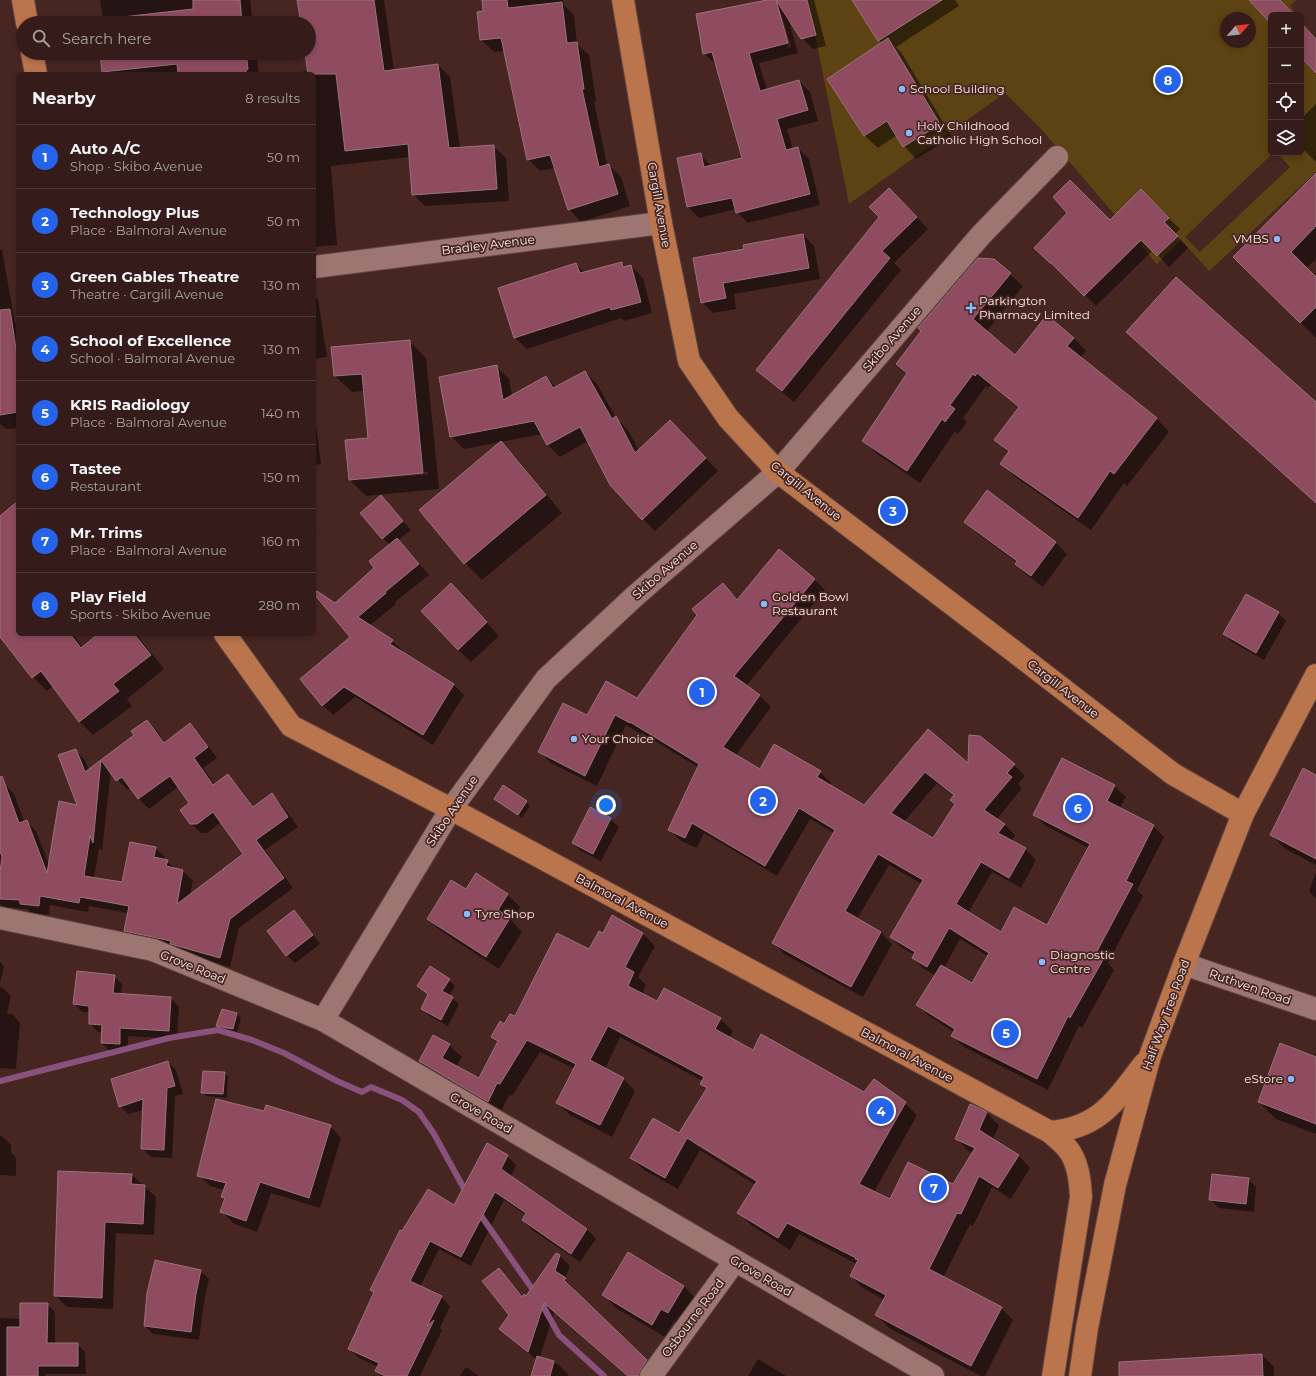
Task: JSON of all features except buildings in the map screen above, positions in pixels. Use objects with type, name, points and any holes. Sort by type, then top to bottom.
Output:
[{"type":"main road","points":[[22,0],[25,16]]},
{"type":"main road","name":"Cargill Avenue","points":[[623,0],[661,224],[689,361],[728,418],[778,472],[1008,646],[1173,774],[1243,814]]},
{"type":"main road","points":[[33,60],[36,72]]},
{"type":"main road","name":"Balmoral Avenue","points":[[226,636],[291,726],[451,809],[1050,1132]]},
{"type":"main road","name":"Half Way Tree Road","points":[[1080,1376],[1087,1328],[1115,1185],[1150,1056],[1184,964],[1243,814],[1316,675]]},
{"type":"main road","points":[[1050,1132],[1071,1129],[1096,1118],[1118,1097],[1150,1056]]},
{"type":"main road","points":[[1050,1132],[1067,1148],[1074,1161],[1080,1178],[1081,1197],[1053,1376]]},
{"type":"street","name":"Skibo Avenue","points":[[323,1020],[451,809],[546,679],[635,596],[778,472],[981,235],[1057,158]]},
{"type":"street","name":"Bradley Avenue","points":[[316,267],[661,224]]},
{"type":"street","name":"Grove Road","points":[[0,918],[153,950],[323,1020],[933,1376]]},
{"type":"street","name":"Ruthven Road","points":[[1184,964],[1316,1009]]},
{"type":"street","name":"Osbourne Road","points":[[650,1376],[736,1261]]},
{"type":"shaded area","points":[[808,0],[1249,0],[1268,21],[1268,156],[1270,156],[1185,237],[1200,252],[1290,167],[1280,156],[1304,156],[1304,60],[1316,73],[1316,172],[1209,271],[1181,240],[1157,264],[1042,130],[1005,93],[849,204]],"holes":[[[854,61],[891,119],[865,136],[827,79]],[[1141,190],[1169,217],[1164,222],[1178,236],[1157,256],[1145,244]]]},
{"type":"shaded area","points":[[1280,0],[1296,0],[1290,6],[1295,12],[1291,12]]},
{"type":"waterway","points":[[0,1081],[169,1038],[218,1030],[252,1040],[284,1053],[337,1081],[362,1092],[371,1087],[402,1100],[419,1112],[434,1134],[467,1194]]},
{"type":"waterway","points":[[477,1210],[538,1297],[559,1335],[604,1376]]},
{"type":"place","name":"Play Field","points":[[1168,80]]},
{"type":"place","name":"School Building","points":[[902,89]]},
{"type":"place","name":"Holy Childhood Catholic High School","points":[[909,133]]},
{"type":"place","name":"VMBS","points":[[1277,239]]},
{"type":"place","name":"Parkington Pharmacy Limited","points":[[971,308]]},
{"type":"place","name":"Green Gables Theatre","points":[[893,511]]},
{"type":"place","name":"Golden Bowl Restaurant","points":[[764,604]]},
{"type":"place","name":"Auto A/C","points":[[702,692]]},
{"type":"place","name":"Your Choice","points":[[574,739]]},
{"type":"place","name":"Technology Plus","points":[[763,801]]},
{"type":"place","name":"Tastee","points":[[1078,808]]},
{"type":"place","name":"Tyre Shop","points":[[467,914]]},
{"type":"place","name":"Diagnostic Centre","points":[[1042,962]]},
{"type":"place","name":"KRIS Radiology","points":[[1006,1033]]},
{"type":"place","name":"eStore","points":[[1291,1079]]},
{"type":"place","name":"School of Excellence","points":[[881,1111]]},
{"type":"place","name":"Mr. Trims","points":[[934,1188]]}]
